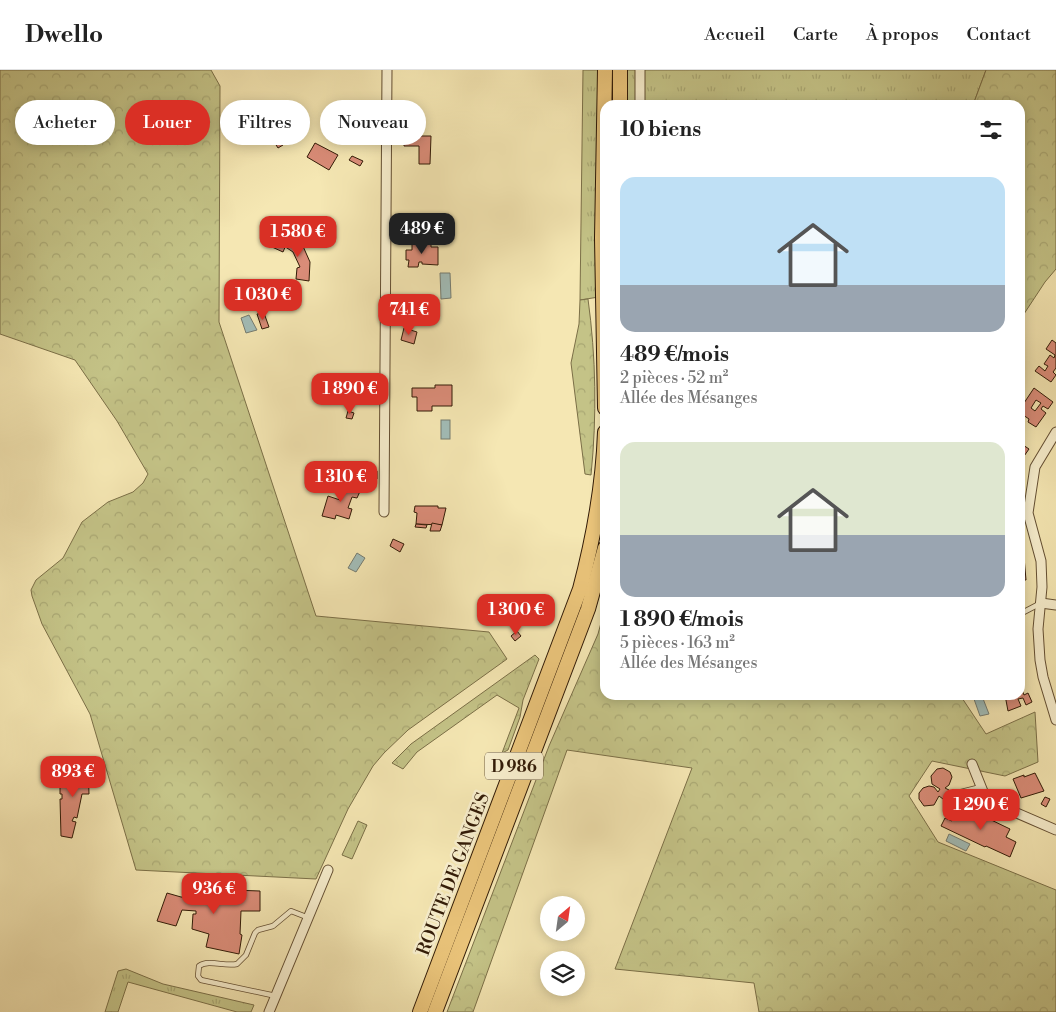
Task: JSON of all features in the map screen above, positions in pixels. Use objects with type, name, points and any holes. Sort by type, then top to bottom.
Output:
[{"type":"main road","points":[[604,100],[605,70]]},
{"type":"main road","points":[[620,70],[620,100]]},
{"type":"main road","name":"ROUTE DE GANGES","points":[[420,1012],[580,589],[597,518],[600,496]]},
{"type":"main road","name":"ROUTE DE GANGES","points":[[435,1012],[588,608],[600,566]]},
{"type":"street","points":[[384,512],[387,70]]},
{"type":"street","points":[[640,70],[640,100]]},
{"type":"street","points":[[1056,432],[1035,467],[1028,513],[1041,561],[1041,603],[1038,629],[1039,653],[1043,677],[1056,720]]},
{"type":"street","points":[[1041,603],[1056,605]]},
{"type":"street","points":[[972,764],[989,801],[1056,830]]},
{"type":"street","points":[[269,1012],[328,870]]},
{"type":"lane","points":[[1025,611],[1041,603]]},
{"type":"lane","points":[[953,794],[981,787]]},
{"type":"lane","points":[[276,996],[201,980],[198,976],[199,966],[206,963],[237,964],[246,955],[255,932],[258,930],[273,926],[285,914],[291,912],[309,918]]},
{"type":"green space","points":[[0,70],[211,70],[220,86],[219,322],[316,616],[489,632],[507,659],[408,730],[384,753],[373,766],[348,809],[316,879],[136,870],[90,714],[42,624],[31,590],[36,580],[63,558],[82,522],[108,502],[133,492],[143,483],[148,474],[117,421],[75,360],[0,334]]},
{"type":"green space","points":[[583,70],[986,70],[975,100],[600,100],[600,297],[580,300]]},
{"type":"green space","points":[[986,70],[1056,70],[1056,269],[1025,312],[1025,100],[975,100]]},
{"type":"green space","points":[[588,299],[595,387],[591,475],[585,474],[571,363],[579,324],[580,300]]},
{"type":"green space","points":[[600,627],[600,700],[963,700],[986,734],[1035,712],[1038,762],[1005,776],[932,761],[909,796],[938,842],[1056,890],[1056,1012],[759,1012],[754,983],[615,969],[692,768],[567,750],[473,1012],[447,1012],[549,746]]},
{"type":"green space","points":[[535,655],[539,659],[523,700],[520,717],[508,750],[502,753],[519,708],[497,695],[417,752],[403,769],[392,763],[411,744]]},
{"type":"green space","points":[[358,821],[367,825],[352,859],[342,855]]},
{"type":"green space","points":[[126,969],[163,984],[254,1005],[251,1012],[237,1012],[128,982],[118,1012],[105,1012],[118,971]]},
{"type":"water","points":[[440,273],[450,273],[451,298],[441,299]]},
{"type":"water","points":[[249,315],[257,330],[246,333],[241,318]]},
{"type":"water","points":[[441,420],[450,420],[450,439],[441,439]]},
{"type":"water","points":[[357,553],[365,558],[356,572],[348,568]]},
{"type":"water","points":[[974,700],[984,700],[989,714],[980,716]]},
{"type":"water","points":[[949,834],[970,844],[966,851],[946,841]]},
{"type":"building","points":[[426,136],[431,136],[430,164],[419,164],[419,146],[404,146],[426,145]]},
{"type":"building","points":[[315,143],[338,155],[329,170],[307,157]]},
{"type":"building","points":[[352,156],[363,161],[360,166],[349,160]]},
{"type":"building","points":[[278,235],[299,245],[302,244],[310,262],[309,281],[296,279],[297,268],[300,267],[293,252],[275,240]]},
{"type":"building","points":[[275,240],[286,245],[283,252],[272,247]]},
{"type":"building","points":[[412,243],[431,243],[431,247],[438,247],[438,265],[422,264],[422,262],[419,262],[418,267],[408,267],[409,260],[406,260],[406,250],[412,250]]},
{"type":"building","points":[[264,313],[269,327],[262,329],[257,314]]},
{"type":"building","points":[[404,328],[417,332],[414,344],[401,340]]},
{"type":"building","points":[[1052,340],[1056,343],[1056,368],[1053,372],[1056,375],[1051,382],[1035,371],[1039,366],[1045,371],[1048,366],[1044,364],[1050,355],[1054,358],[1055,355],[1046,349]]},
{"type":"building","points":[[361,381],[367,382],[366,389],[360,388]]},
{"type":"building","points":[[435,385],[452,385],[452,406],[432,406],[432,411],[417,411],[417,397],[412,397],[412,388],[435,388]]},
{"type":"building","points":[[1034,388],[1053,402],[1048,409],[1043,406],[1041,409],[1046,413],[1036,427],[1028,422],[1029,419],[1025,416],[1025,402]],"holes":[[[1036,400],[1041,403],[1035,411],[1031,408]]]},
{"type":"building","points":[[348,411],[354,413],[352,419],[346,418]]},
{"type":"building","points":[[1025,446],[1029,449],[1025,455]]},
{"type":"building","points":[[367,470],[377,471],[377,479],[368,478]]},
{"type":"building","points":[[345,483],[361,489],[357,498],[352,497],[348,508],[352,509],[349,519],[336,515],[335,519],[322,516],[328,496],[340,500]]},
{"type":"building","points":[[415,506],[446,508],[442,525],[416,524],[417,513],[414,512]]},
{"type":"building","points":[[432,523],[442,525],[440,531],[430,531]]},
{"type":"building","points":[[416,524],[427,525],[426,528],[415,527]]},
{"type":"building","points":[[393,539],[404,544],[400,552],[390,546]]},
{"type":"building","points":[[517,631],[521,636],[515,641],[511,636]]},
{"type":"building","points":[[1028,693],[1032,702],[1026,705],[1024,700],[1025,694]]},
{"type":"building","points":[[1006,700],[1018,700],[1021,706],[1008,711]]},
{"type":"building","points":[[88,764],[89,794],[82,794],[77,818],[74,817],[72,821],[76,822],[72,838],[61,836],[60,799],[62,799],[62,794],[60,794],[60,781],[71,781],[70,765]]},
{"type":"building","points":[[943,768],[950,772],[952,777],[949,785],[945,788],[949,790],[943,799],[939,796],[934,805],[924,806],[919,799],[919,793],[923,788],[929,786],[934,787],[938,792],[940,789],[932,784],[931,776],[937,769]]},
{"type":"building","points":[[1035,773],[1044,791],[1021,798],[1013,779]]},
{"type":"building","points":[[1045,797],[1050,799],[1046,807],[1041,804]]},
{"type":"building","points":[[960,805],[1010,829],[1006,837],[1016,842],[1010,857],[941,826],[945,818],[952,821]]},
{"type":"building","points":[[204,889],[260,891],[260,911],[241,911],[240,934],[242,935],[239,954],[206,947],[209,934],[192,929],[193,914],[196,914],[196,911],[182,910],[176,926],[157,921],[167,893],[181,897],[202,898]]}]
